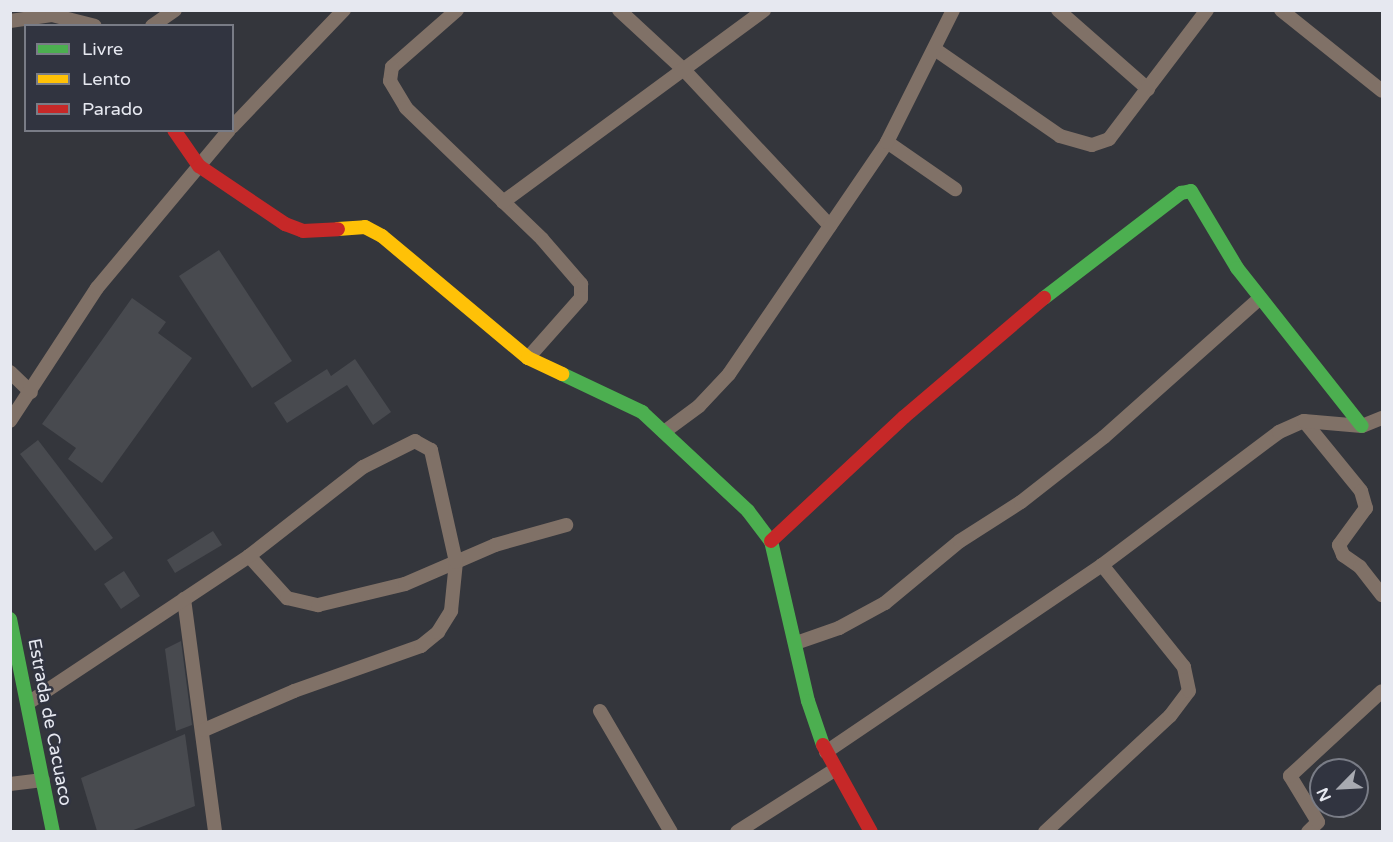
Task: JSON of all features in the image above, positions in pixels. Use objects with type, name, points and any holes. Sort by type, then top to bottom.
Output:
[{"type":"main road","points":[[175,132],[199,166],[228,190],[294,227],[365,227],[382,236],[528,358],[617,398],[664,432],[748,511],[771,541],[808,701],[826,752],[872,831]]},
{"type":"main road","points":[[771,541],[904,417],[1048,295],[1181,193],[1191,191],[1200,200],[1260,298],[1362,426]]},
{"type":"main road","name":"Estrada de Cacuaco","points":[[10,619],[53,831]]},
{"type":"street","points":[[155,24],[175,10]]},
{"type":"street","points":[[234,125],[344,10]]},
{"type":"street","points":[[457,10],[392,67],[390,81],[406,108],[503,202],[581,284],[581,298],[528,358]]},
{"type":"street","points":[[619,10],[685,71],[830,226]]},
{"type":"street","points":[[503,202],[685,71],[764,10]]},
{"type":"street","points":[[664,432],[699,406],[729,374],[887,142],[936,50],[953,10]]},
{"type":"street","points":[[1058,10],[1148,88]]},
{"type":"street","points":[[936,50],[1060,136],[1092,145],[1109,139],[1207,10]]},
{"type":"street","points":[[1286,12],[1383,91]]},
{"type":"street","points":[[10,21],[52,15],[87,24]]},
{"type":"street","points":[[10,421],[97,288],[227,132]]},
{"type":"street","points":[[887,142],[955,189]]},
{"type":"street","points":[[796,644],[838,628],[885,603],[960,542],[1022,502],[1104,437],[1260,298]]},
{"type":"street","points":[[10,372],[31,392]]},
{"type":"street","points":[[826,752],[1102,565],[1247,452],[1304,421],[1362,426],[1383,418]]},
{"type":"street","points":[[1304,421],[1361,491],[1366,508],[1339,545],[1342,555],[1368,575],[1383,595]]},
{"type":"street","points":[[28,703],[249,556],[363,467],[415,441],[431,450],[456,562],[451,610],[438,632],[421,646],[294,691],[204,730]]},
{"type":"street","points":[[249,556],[287,598],[318,604],[405,584],[495,545],[566,525]]},
{"type":"street","points":[[1045,831],[1170,716],[1189,691],[1184,667],[1102,565]]},
{"type":"street","points":[[184,599],[204,730],[215,831]]},
{"type":"street","points":[[1308,831],[1318,822],[1290,776],[1383,691]]},
{"type":"street","points":[[600,711],[671,831]]},
{"type":"street","points":[[737,831],[836,769]]},
{"type":"street","points":[[10,784],[43,780]]},
{"type":"building","points":[[219,250],[292,361],[252,388],[179,276]]},
{"type":"building","points":[[132,298],[166,322],[158,333],[192,358],[102,483],[68,459],[76,448],[42,424]]},
{"type":"building","points":[[355,359],[391,412],[373,425],[347,385],[287,423],[274,403],[327,369],[331,376]]},
{"type":"building","points":[[38,440],[113,538],[95,551],[20,454]]},
{"type":"building","points":[[213,531],[222,545],[175,573],[167,560]]},
{"type":"building","points":[[124,571],[140,596],[121,609],[104,584]]},
{"type":"building","points":[[181,641],[192,725],[176,731],[165,649]]},
{"type":"building","points":[[185,734],[195,806],[131,831],[97,831],[81,778]]},
{"type":"traffic: fast","points":[[1044,298],[1181,193],[1191,191],[1237,268],[1362,426]]},
{"type":"traffic: fast","points":[[562,374],[642,412],[748,511],[771,541],[808,701],[823,745]]},
{"type":"traffic: fast","points":[[10,619],[53,832]]},
{"type":"traffic: slow","points":[[338,229],[365,227],[382,236],[528,358],[562,374]]},
{"type":"traffic: jam","points":[[175,132],[199,166],[285,224],[303,231],[338,229]]},
{"type":"traffic: jam","points":[[771,541],[904,417],[1044,298]]},
{"type":"traffic: jam","points":[[823,745],[871,832]]}]
